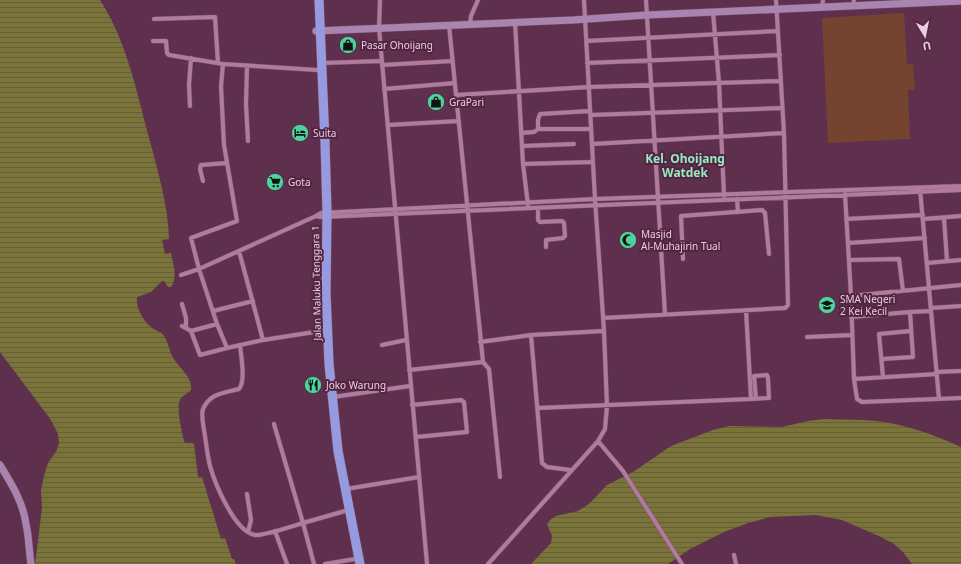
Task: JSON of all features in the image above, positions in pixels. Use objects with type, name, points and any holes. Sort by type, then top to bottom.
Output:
[{"type":"highway","name":"Jalan Maluku Tenggara 1","points":[[315,0],[318,31]]},
{"type":"highway","name":"Jalan Maluku Tenggara 1","points":[[319,0],[318,31],[322,216],[325,330],[330,422],[336,470],[357,562]]},
{"type":"highway","name":"Jalan Maluku Tenggara 1","points":[[325,330],[338,451],[357,562]]},
{"type":"street","points":[[380,0],[379,28],[394,212],[416,437],[426,564]]},
{"type":"street","points":[[470,24],[471,16],[478,0]]},
{"type":"street","points":[[488,564],[570,470],[598,441],[605,429],[607,406],[604,331],[584,0]]},
{"type":"street","points":[[646,0],[665,314]]},
{"type":"street","points":[[603,318],[785,308],[788,305],[784,133],[776,0]]},
{"type":"street","points":[[318,31],[776,10],[823,4],[961,1]]},
{"type":"street","points":[[713,12],[719,83],[724,200]]},
{"type":"street","points":[[154,19],[215,17],[220,63],[221,95],[227,163],[237,221],[191,238],[199,269],[217,324],[227,348]]},
{"type":"street","points":[[515,22],[523,164],[528,210]]},
{"type":"street","points":[[449,25],[482,362],[489,369],[500,477]]},
{"type":"street","points":[[586,41],[778,31]]},
{"type":"street","points":[[153,41],[166,41],[166,53],[168,54],[247,66],[319,66],[453,61]]},
{"type":"street","points":[[587,63],[780,55]]},
{"type":"street","points":[[190,106],[189,85],[191,58]]},
{"type":"street","points":[[247,66],[246,104],[248,141]]},
{"type":"street","points":[[456,95],[518,90],[589,87],[781,82]]},
{"type":"street","points":[[384,88],[455,83]]},
{"type":"street","points":[[538,129],[540,114],[782,108]]},
{"type":"street","points":[[388,125],[459,120]]},
{"type":"street","points":[[521,133],[534,132],[538,129],[592,129]]},
{"type":"street","points":[[592,144],[784,133]]},
{"type":"street","points":[[522,146],[574,144]]},
{"type":"street","points":[[523,164],[593,162]]},
{"type":"street","points":[[203,181],[200,169],[201,165],[227,163]]},
{"type":"street","points":[[181,275],[199,269],[322,216],[595,199],[786,194],[845,195],[961,186]]},
{"type":"street","points":[[920,189],[939,399]]},
{"type":"street","points":[[394,212],[528,210],[658,204],[845,190],[961,190]]},
{"type":"street","points":[[845,190],[854,379],[857,398],[862,402],[961,398]]},
{"type":"street","points":[[737,199],[738,212]]},
{"type":"street","points":[[538,209],[538,220],[540,222],[562,221],[564,223],[565,236],[563,238],[546,240],[546,247]]},
{"type":"street","points":[[683,259],[680,216],[738,212],[764,211],[769,254]]},
{"type":"street","points":[[846,219],[923,217],[944,218],[961,216]]},
{"type":"street","points":[[944,218],[947,262]]},
{"type":"street","points":[[848,243],[925,238]]},
{"type":"street","points":[[239,251],[263,340]]},
{"type":"street","points":[[849,260],[899,259],[903,291]]},
{"type":"street","points":[[927,263],[961,260]]},
{"type":"street","points":[[851,296],[961,285]]},
{"type":"street","points":[[213,311],[253,301]]},
{"type":"street","points":[[182,304],[186,318],[184,327],[191,331],[200,354],[263,340],[325,330]]},
{"type":"street","points":[[851,317],[961,306]]},
{"type":"street","points":[[746,310],[753,399]]},
{"type":"street","points":[[882,359],[913,357],[910,312]]},
{"type":"street","points":[[191,331],[217,324]]},
{"type":"street","points":[[480,342],[530,335],[604,331]]},
{"type":"street","points":[[883,377],[879,334],[911,331]]},
{"type":"street","points":[[530,335],[538,408],[541,458],[544,465],[547,467],[570,470]]},
{"type":"street","points":[[807,337],[852,335]]},
{"type":"street","points":[[382,345],[406,340]]},
{"type":"street","points":[[240,345],[242,380],[239,389],[214,395],[209,400],[202,412],[211,468],[231,513],[239,524],[248,532],[258,535],[345,511]]},
{"type":"street","points":[[409,370],[482,362]]},
{"type":"street","points":[[854,379],[961,371]]},
{"type":"street","points":[[538,408],[607,406],[753,399],[769,398],[767,375],[754,376],[753,399]]},
{"type":"street","points":[[332,398],[410,386]]},
{"type":"street","points":[[412,405],[461,400],[464,402],[467,432],[416,437]]},
{"type":"street","points":[[274,424],[314,564]]},
{"type":"street","points":[[598,441],[622,471],[682,564]]},
{"type":"street","points":[[0,465],[11,483],[24,514],[31,564]]},
{"type":"street","points":[[344,489],[418,477]]},
{"type":"street","points":[[247,494],[252,520],[248,532]]},
{"type":"street","points":[[275,531],[287,564]]},
{"type":"street","points":[[734,555],[736,564]]},
{"type":"street","points":[[325,564],[357,562]]},
{"type":"shaded area","points":[[0,0],[100,0],[117,31],[134,82],[162,186],[167,212],[169,239],[162,240],[165,254],[171,253],[174,270],[174,279],[171,287],[168,287],[164,281],[162,281],[151,292],[137,297],[137,301],[145,321],[164,336],[172,356],[190,381],[191,390],[181,398],[179,402],[184,441],[185,443],[194,444],[198,477],[202,477],[221,539],[225,538],[232,559],[234,559],[236,564],[35,564],[42,508],[41,491],[48,463],[57,450],[59,443],[58,434],[51,420],[0,352]]},
{"type":"shaded area","points":[[904,13],[907,64],[913,64],[915,90],[908,90],[910,139],[828,143],[822,18]]},
{"type":"shaded area","points":[[824,419],[887,422],[930,434],[961,447],[961,564],[912,564],[903,552],[894,544],[881,537],[842,520],[816,515],[770,517],[748,523],[724,532],[690,549],[668,564],[531,564],[551,543],[552,536],[547,524],[551,519],[556,516],[578,511],[591,502],[607,485],[633,472],[671,446],[713,430],[729,426],[782,427]]},
{"type":"place","name":"Pasar Ohoijang","points":[[348,45]]},
{"type":"place","name":"GraPari","points":[[436,102]]},
{"type":"place","name":"Suita","points":[[300,133]]},
{"type":"place","name":"Gota","points":[[275,182]]},
{"type":"place","name":"Masjid Al-Muhajirin Tual","points":[[628,240]]},
{"type":"place","name":"SMA Negeri 2 Kei Kecil","points":[[827,305]]},
{"type":"place","name":"Joko Warung","points":[[313,385]]},
{"type":"district","name":"Kel. Ohoijang Watdek","points":[[685,165]]}]
